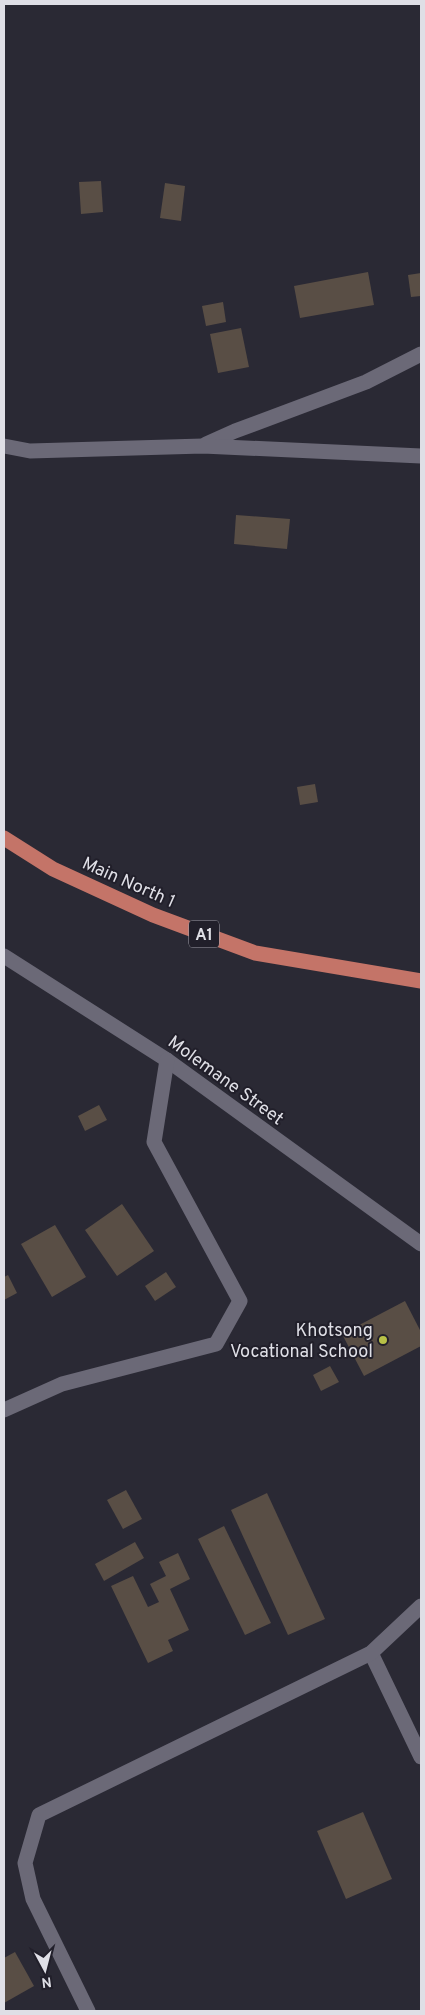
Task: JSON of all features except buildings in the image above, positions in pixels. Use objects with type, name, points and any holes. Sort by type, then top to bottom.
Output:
[{"type":"main road","name":"Main North 1","points":[[4,838],[53,869],[153,915],[256,953],[421,981]]},
{"type":"street","points":[[203,446],[236,431],[366,382],[421,354]]},
{"type":"street","points":[[4,446],[30,451],[203,446],[421,456]]},
{"type":"street","name":"Molemane Street","points":[[4,956],[167,1060],[421,1244]]},
{"type":"street","points":[[4,1410],[62,1384],[216,1344],[240,1301],[154,1142],[167,1060]]},
{"type":"street","points":[[88,2011],[33,1899],[25,1864],[39,1815],[371,1653],[421,1606]]},
{"type":"street","points":[[371,1653],[421,1757]]},
{"type":"place","name":"Khotsong Vocational School","points":[[383,1340]]}]
